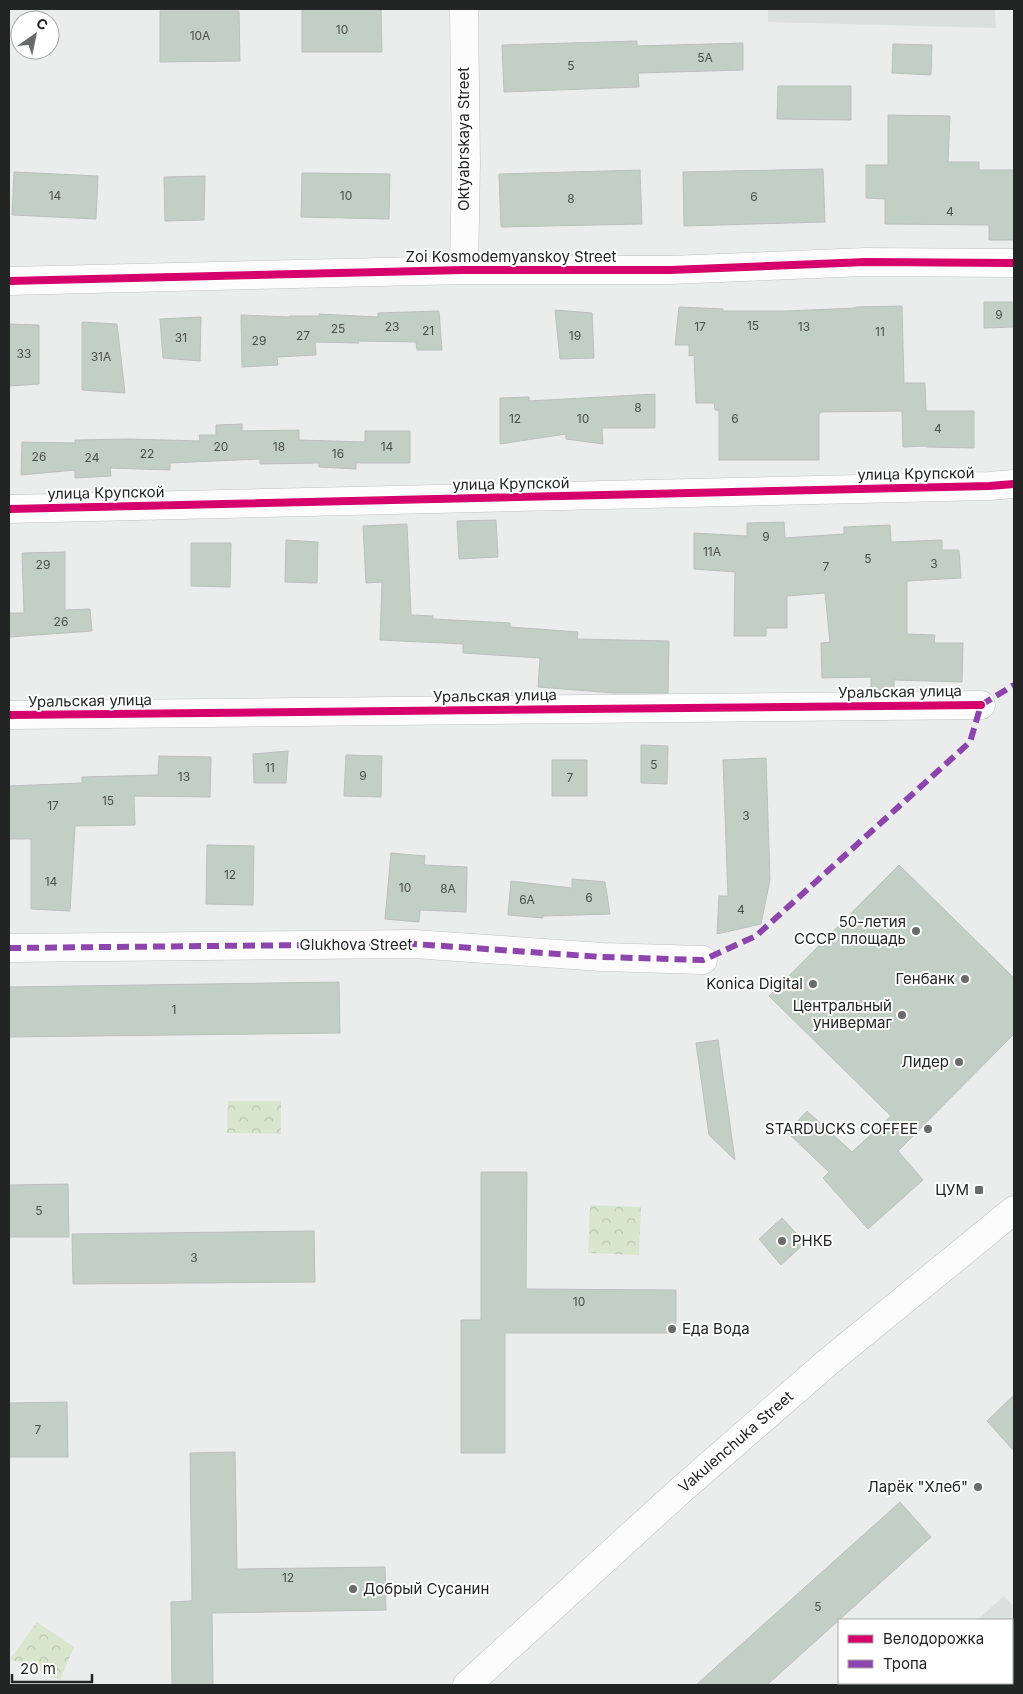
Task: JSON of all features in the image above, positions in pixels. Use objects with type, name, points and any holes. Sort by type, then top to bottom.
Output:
[{"type":"street","name":"Oktyabrskaya Street","points":[[464,9],[466,163],[464,270]]},
{"type":"street","name":"Zoi Kosmodemyanskoy Street","points":[[9,281],[464,270],[670,270],[866,262],[1014,262]]},
{"type":"street","name":"улица Крупской","points":[[9,509],[1014,484]]},
{"type":"street","name":"Уральская улица","points":[[9,715],[981,705]]},
{"type":"street","name":"Glukhova Street","points":[[9,948],[414,944],[602,957],[702,960]]},
{"type":"street","name":"Vakulenchuka Street","points":[[468,1685],[682,1490],[813,1375],[1014,1210]]},
{"type":"shaded area","points":[[768,9],[995,9],[996,28],[768,22]]},
{"type":"shaded area","points":[[1004,1596],[1014,1607],[1014,1685],[905,1685],[1013,1684],[1013,1619],[978,1619]]},
{"type":"green space","points":[[228,1101],[281,1101],[281,1134],[227,1133]]},
{"type":"green space","points":[[590,1205],[641,1207],[639,1255],[588,1253]]},
{"type":"green space","points":[[37,1622],[74,1647],[60,1680],[10,1659]]},
{"type":"building","points":[[302,9],[381,9],[382,52],[302,52]]},
{"type":"building","points":[[160,11],[239,11],[240,61],[160,62]]},
{"type":"building","points":[[637,41],[637,46],[743,43],[743,70],[638,73],[639,87],[504,92],[502,45]]},
{"type":"building","points":[[893,44],[932,45],[931,75],[892,73]]},
{"type":"building","points":[[778,86],[851,86],[851,120],[777,119]]},
{"type":"building","points":[[888,115],[950,116],[948,162],[979,162],[979,170],[1014,170],[1014,240],[989,240],[989,225],[885,224],[885,199],[866,198],[866,165],[888,165]]},
{"type":"building","points":[[823,169],[825,222],[684,226],[683,172]]},
{"type":"building","points":[[640,170],[642,224],[501,227],[499,174]]},
{"type":"building","points":[[14,172],[98,176],[96,219],[12,215]]},
{"type":"building","points":[[302,173],[390,174],[389,219],[301,217]]},
{"type":"building","points":[[205,176],[204,220],[165,221],[164,177]]},
{"type":"building","points":[[984,302],[1014,302],[1014,327],[984,328]]},
{"type":"building","points":[[902,306],[904,383],[925,383],[926,411],[974,411],[974,448],[903,447],[902,411],[821,412],[819,414],[819,460],[719,460],[719,410],[715,410],[714,403],[696,403],[694,355],[689,356],[689,345],[675,345],[679,307],[723,309],[723,311],[787,311]]},
{"type":"building","points":[[555,310],[592,313],[594,358],[560,359]]},
{"type":"building","points":[[439,311],[442,350],[417,350],[416,342],[315,342],[316,355],[277,357],[278,365],[242,367],[241,315],[289,317],[319,316],[319,314],[378,317],[378,313]]},
{"type":"building","points":[[201,317],[200,361],[163,358],[160,319]]},
{"type":"building","points":[[82,322],[117,324],[125,393],[82,390]]},
{"type":"building","points":[[9,324],[39,325],[39,384],[9,386]]},
{"type":"building","points":[[655,394],[655,428],[602,428],[603,444],[566,439],[566,434],[500,444],[500,398],[529,397],[529,401]]},
{"type":"building","points":[[242,424],[242,431],[299,430],[299,440],[365,442],[365,431],[410,431],[410,463],[356,463],[356,469],[319,467],[319,463],[260,464],[260,459],[170,463],[170,470],[110,468],[111,476],[75,478],[75,470],[21,475],[22,442],[75,443],[75,440],[129,439],[200,441],[199,435],[216,435],[216,425]]},
{"type":"building","points":[[496,520],[498,557],[459,559],[457,521]]},
{"type":"building","points":[[784,522],[785,538],[844,534],[844,527],[890,525],[891,542],[942,540],[942,550],[959,550],[961,578],[907,581],[907,634],[935,635],[934,643],[963,643],[962,682],[894,680],[894,690],[871,690],[871,677],[822,678],[821,643],[830,642],[825,593],[787,596],[787,628],[766,628],[766,636],[734,636],[735,572],[694,569],[694,533],[747,536],[747,523]]},
{"type":"building","points":[[407,524],[411,615],[433,616],[433,619],[510,623],[510,627],[578,632],[577,639],[669,641],[668,693],[614,693],[538,687],[540,658],[463,653],[463,644],[380,640],[382,582],[366,583],[363,526]]},
{"type":"building","points":[[286,540],[318,542],[317,583],[285,582]]},
{"type":"building","points":[[191,543],[231,543],[230,587],[191,586]]},
{"type":"building","points":[[65,552],[65,610],[90,609],[92,631],[9,637],[9,613],[24,613],[22,553]]},
{"type":"building","points":[[641,745],[668,746],[667,784],[641,783]]},
{"type":"building","points":[[288,751],[286,783],[254,783],[253,754]]},
{"type":"building","points":[[346,755],[382,756],[381,797],[344,796]]},
{"type":"building","points":[[159,756],[211,757],[210,797],[134,796],[135,825],[75,826],[70,911],[31,909],[31,839],[9,839],[9,786],[82,783],[82,777],[158,775]]},
{"type":"building","points":[[766,758],[770,880],[761,924],[717,934],[719,896],[728,896],[723,760]]},
{"type":"building","points":[[552,760],[587,760],[587,796],[552,796]]},
{"type":"building","points":[[207,845],[254,846],[253,905],[206,904]]},
{"type":"building","points":[[391,853],[425,856],[424,865],[467,867],[466,912],[420,910],[419,922],[385,919]]},
{"type":"building","name":"Центральный универмаг","points":[[899,865],[1014,978],[1014,1034],[898,1151],[923,1180],[868,1229],[823,1178],[829,1172],[787,1132],[807,1111],[852,1152],[891,1116],[769,996]]},
{"type":"building","points":[[572,879],[605,882],[610,914],[543,916],[543,918],[508,915],[511,881],[572,888]]},
{"type":"building","points":[[339,982],[340,1033],[9,1037],[9,987]]},
{"type":"building","points":[[718,1040],[735,1160],[709,1135],[696,1043]]},
{"type":"building","points":[[481,1172],[527,1172],[526,1289],[676,1290],[676,1333],[505,1333],[505,1453],[461,1453],[461,1320],[481,1320]]},
{"type":"building","points":[[68,1184],[69,1237],[9,1237],[9,1185]]},
{"type":"building","name":"РНКБ","points":[[782,1218],[805,1243],[781,1265],[759,1239]]},
{"type":"building","points":[[314,1231],[315,1282],[73,1284],[72,1234]]},
{"type":"building","points":[[1014,1395],[1014,1451],[987,1421]]},
{"type":"building","points":[[67,1402],[68,1457],[9,1457],[9,1403]]},
{"type":"building","points":[[235,1452],[237,1569],[385,1567],[386,1610],[212,1613],[213,1685],[172,1685],[171,1602],[192,1601],[190,1453]]},
{"type":"building","points":[[900,1502],[931,1537],[767,1685],[696,1685]]},
{"type":"marked path","points":[[9,948],[414,944],[602,957],[703,960],[756,936],[970,742],[981,705],[1014,685]]},
{"type":"cycle path","points":[[9,281],[464,270],[670,270],[866,262],[1014,263]]},
{"type":"cycle path","points":[[9,509],[1014,484]]},
{"type":"cycle path","points":[[9,715],[981,705]]},
{"type":"place","name":"50-летия СССР площадь","points":[[916,931]]},
{"type":"place","name":"Генбанк","points":[[965,979]]},
{"type":"place","name":"Konica Digital","points":[[813,984]]},
{"type":"place","name":"Центральный универмаг","points":[[902,1015]]},
{"type":"place","name":"Лидер","points":[[959,1062]]},
{"type":"place","name":"STARDUCKS COFFEE","points":[[928,1129]]},
{"type":"place","name":"ЦУМ","points":[[979,1190]]},
{"type":"place","name":"РНКБ","points":[[782,1241]]},
{"type":"place","name":"Еда Вода","points":[[672,1329]]},
{"type":"place","name":"Ларёк \"Хлеб\"","points":[[978,1487]]},
{"type":"place","name":"Добрый Сусанин","points":[[353,1589]]}]
